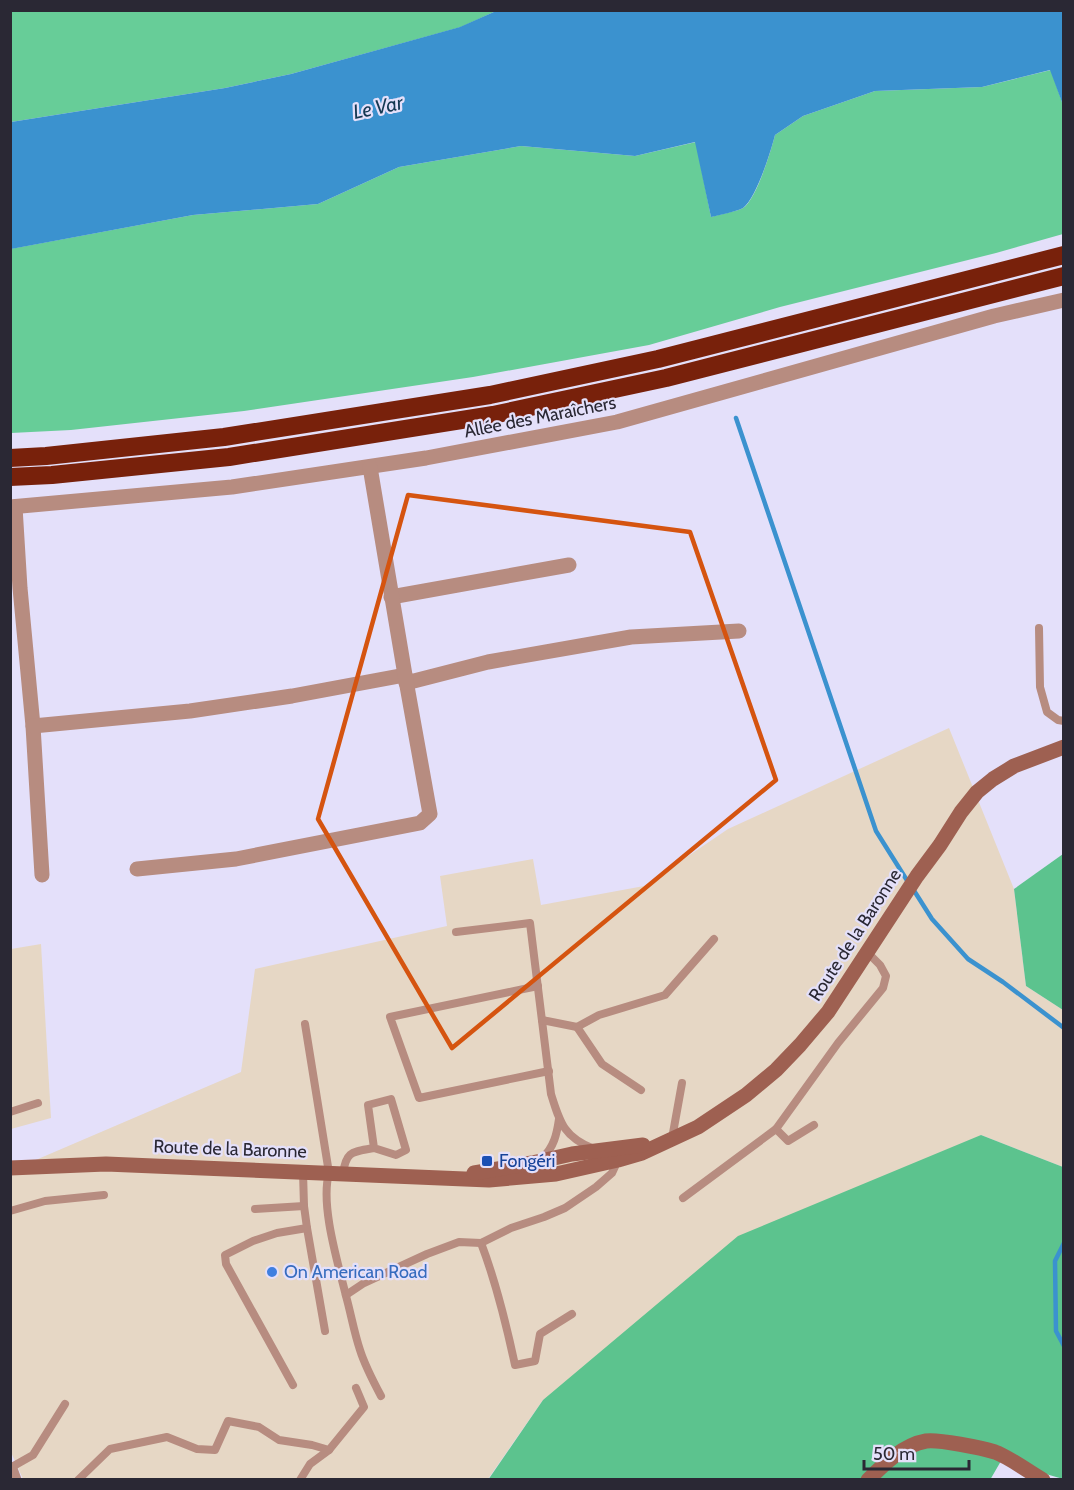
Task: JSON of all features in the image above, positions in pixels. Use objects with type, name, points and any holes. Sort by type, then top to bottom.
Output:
[{"type":"highway","points":[[10,458],[224,437],[490,395],[658,359],[1064,255]]},
{"type":"highway","points":[[10,477],[52,475],[229,457],[493,415],[666,378],[1064,276]]},
{"type":"main road","name":"Route de la Baronne","points":[[10,1168],[106,1164],[489,1180],[556,1174],[642,1153],[698,1127],[746,1095],[776,1070],[828,1012],[916,876],[977,792],[993,778],[1014,766],[1064,747]]},
{"type":"main road","name":"Route de la Baronne","points":[[449,1178],[572,1154],[639,1146],[673,1139]]},
{"type":"main road","points":[[868,1479],[905,1449],[926,1441],[951,1443],[995,1452],[1043,1479]]},
{"type":"street","name":"Allée des Maraîchers","points":[[13,507],[232,488],[426,458],[617,422],[994,316],[1064,300]]},
{"type":"street","points":[[136,869],[236,859],[420,823],[430,814],[370,467]]},
{"type":"street","points":[[13,507],[33,726],[42,875]]},
{"type":"street","points":[[392,597],[569,565]]},
{"type":"street","points":[[33,726],[190,711],[292,696],[405,679],[631,637],[739,631]]},
{"type":"street","points":[[10,1469],[14,1479]]},
{"type":"lane","points":[[1039,628],[1040,687],[1047,712],[1058,720],[1064,721]]},
{"type":"lane","points":[[456,932],[530,923],[551,1094],[572,1147],[571,1159],[556,1174]]},
{"type":"lane","points":[[542,1020],[578,1027],[599,1015],[665,995],[714,939]]},
{"type":"lane","points":[[683,1198],[776,1129],[838,1043],[883,988],[886,976],[868,952]]},
{"type":"lane","points":[[538,986],[390,1017],[418,1098],[549,1071]]},
{"type":"lane","points":[[305,1024],[336,1173]]},
{"type":"lane","points":[[578,1027],[602,1064],[642,1090]]},
{"type":"lane","points":[[673,1139],[682,1083]]},
{"type":"lane","points":[[374,1148],[368,1105],[391,1099],[406,1150],[396,1155],[374,1148],[352,1152],[326,1185],[335,1253],[359,1349],[381,1396]]},
{"type":"lane","points":[[10,1112],[38,1103]]},
{"type":"lane","points":[[532,1163],[546,1156],[556,1138],[559,1118]]},
{"type":"lane","points":[[776,1129],[788,1141],[814,1125]]},
{"type":"lane","points":[[567,1132],[578,1141],[599,1150]]},
{"type":"lane","points":[[346,1295],[364,1283],[438,1250],[459,1242],[481,1243],[511,1228],[565,1208],[612,1173],[618,1160]]},
{"type":"lane","points":[[303,1172],[307,1228],[325,1331]]},
{"type":"lane","points":[[10,1211],[45,1200],[104,1195]]},
{"type":"lane","points":[[255,1209],[304,1206]]},
{"type":"lane","points":[[293,1385],[226,1264],[225,1255],[261,1238],[307,1228]]},
{"type":"lane","points":[[481,1243],[503,1313],[515,1365],[536,1361],[540,1334],[572,1314]]},
{"type":"lane","points":[[300,1479],[310,1464],[329,1450],[364,1407],[356,1388]]},
{"type":"lane","points":[[10,1469],[33,1455],[65,1404]]},
{"type":"lane","points":[[78,1479],[110,1449],[156,1439],[167,1437],[196,1449],[215,1450],[228,1421],[259,1427],[279,1440],[329,1450]]},
{"type":"highlighted area","points":[[408,495],[690,532],[776,780],[452,1048],[318,819]]},
{"type":"shaded area","points":[[949,728],[1014,889],[1026,986],[1063,1010],[1063,1167],[981,1135],[543,1400],[488,1479],[23,1479],[10,1450],[10,1171],[241,1072],[255,969],[447,926],[440,876],[533,859],[541,905],[644,886],[728,829]]},
{"type":"shaded area","points":[[41,944],[51,1118],[11,1129],[11,949]]},
{"type":"green space","points":[[11,11],[496,11],[461,27],[291,74],[225,88],[11,122]]},
{"type":"green space","points":[[1051,70],[1063,105],[1063,234],[780,307],[649,345],[473,377],[244,411],[71,430],[11,433],[10,249],[193,215],[318,204],[399,167],[521,146],[635,156],[696,142],[711,217],[743,208],[748,203],[762,174],[775,135],[803,116],[875,91],[982,87]]},
{"type":"green space","points":[[1063,854],[1063,1010],[1026,986],[1014,889]]},
{"type":"green space","points":[[981,1135],[1063,1167],[1063,1479],[1001,1461],[990,1480],[488,1480],[543,1400],[738,1236]]},
{"type":"water","name":"Le Var","points":[[496,11],[1063,11],[1063,105],[1050,70],[982,87],[875,91],[803,116],[775,135],[762,174],[748,203],[743,208],[711,217],[695,142],[635,156],[521,146],[399,167],[318,204],[193,215],[11,249],[11,122],[225,88],[291,74],[460,27]]},
{"type":"waterway","points":[[736,418],[876,831],[908,882]]},
{"type":"waterway","points":[[913,889],[932,919],[968,959],[1064,1028]]},
{"type":"waterway","points":[[1064,1243],[1055,1261],[1056,1331],[1064,1346]]},
{"type":"place","name":"Fongéri","points":[[487,1161]]},
{"type":"place","name":"On American Road","points":[[272,1272]]}]
